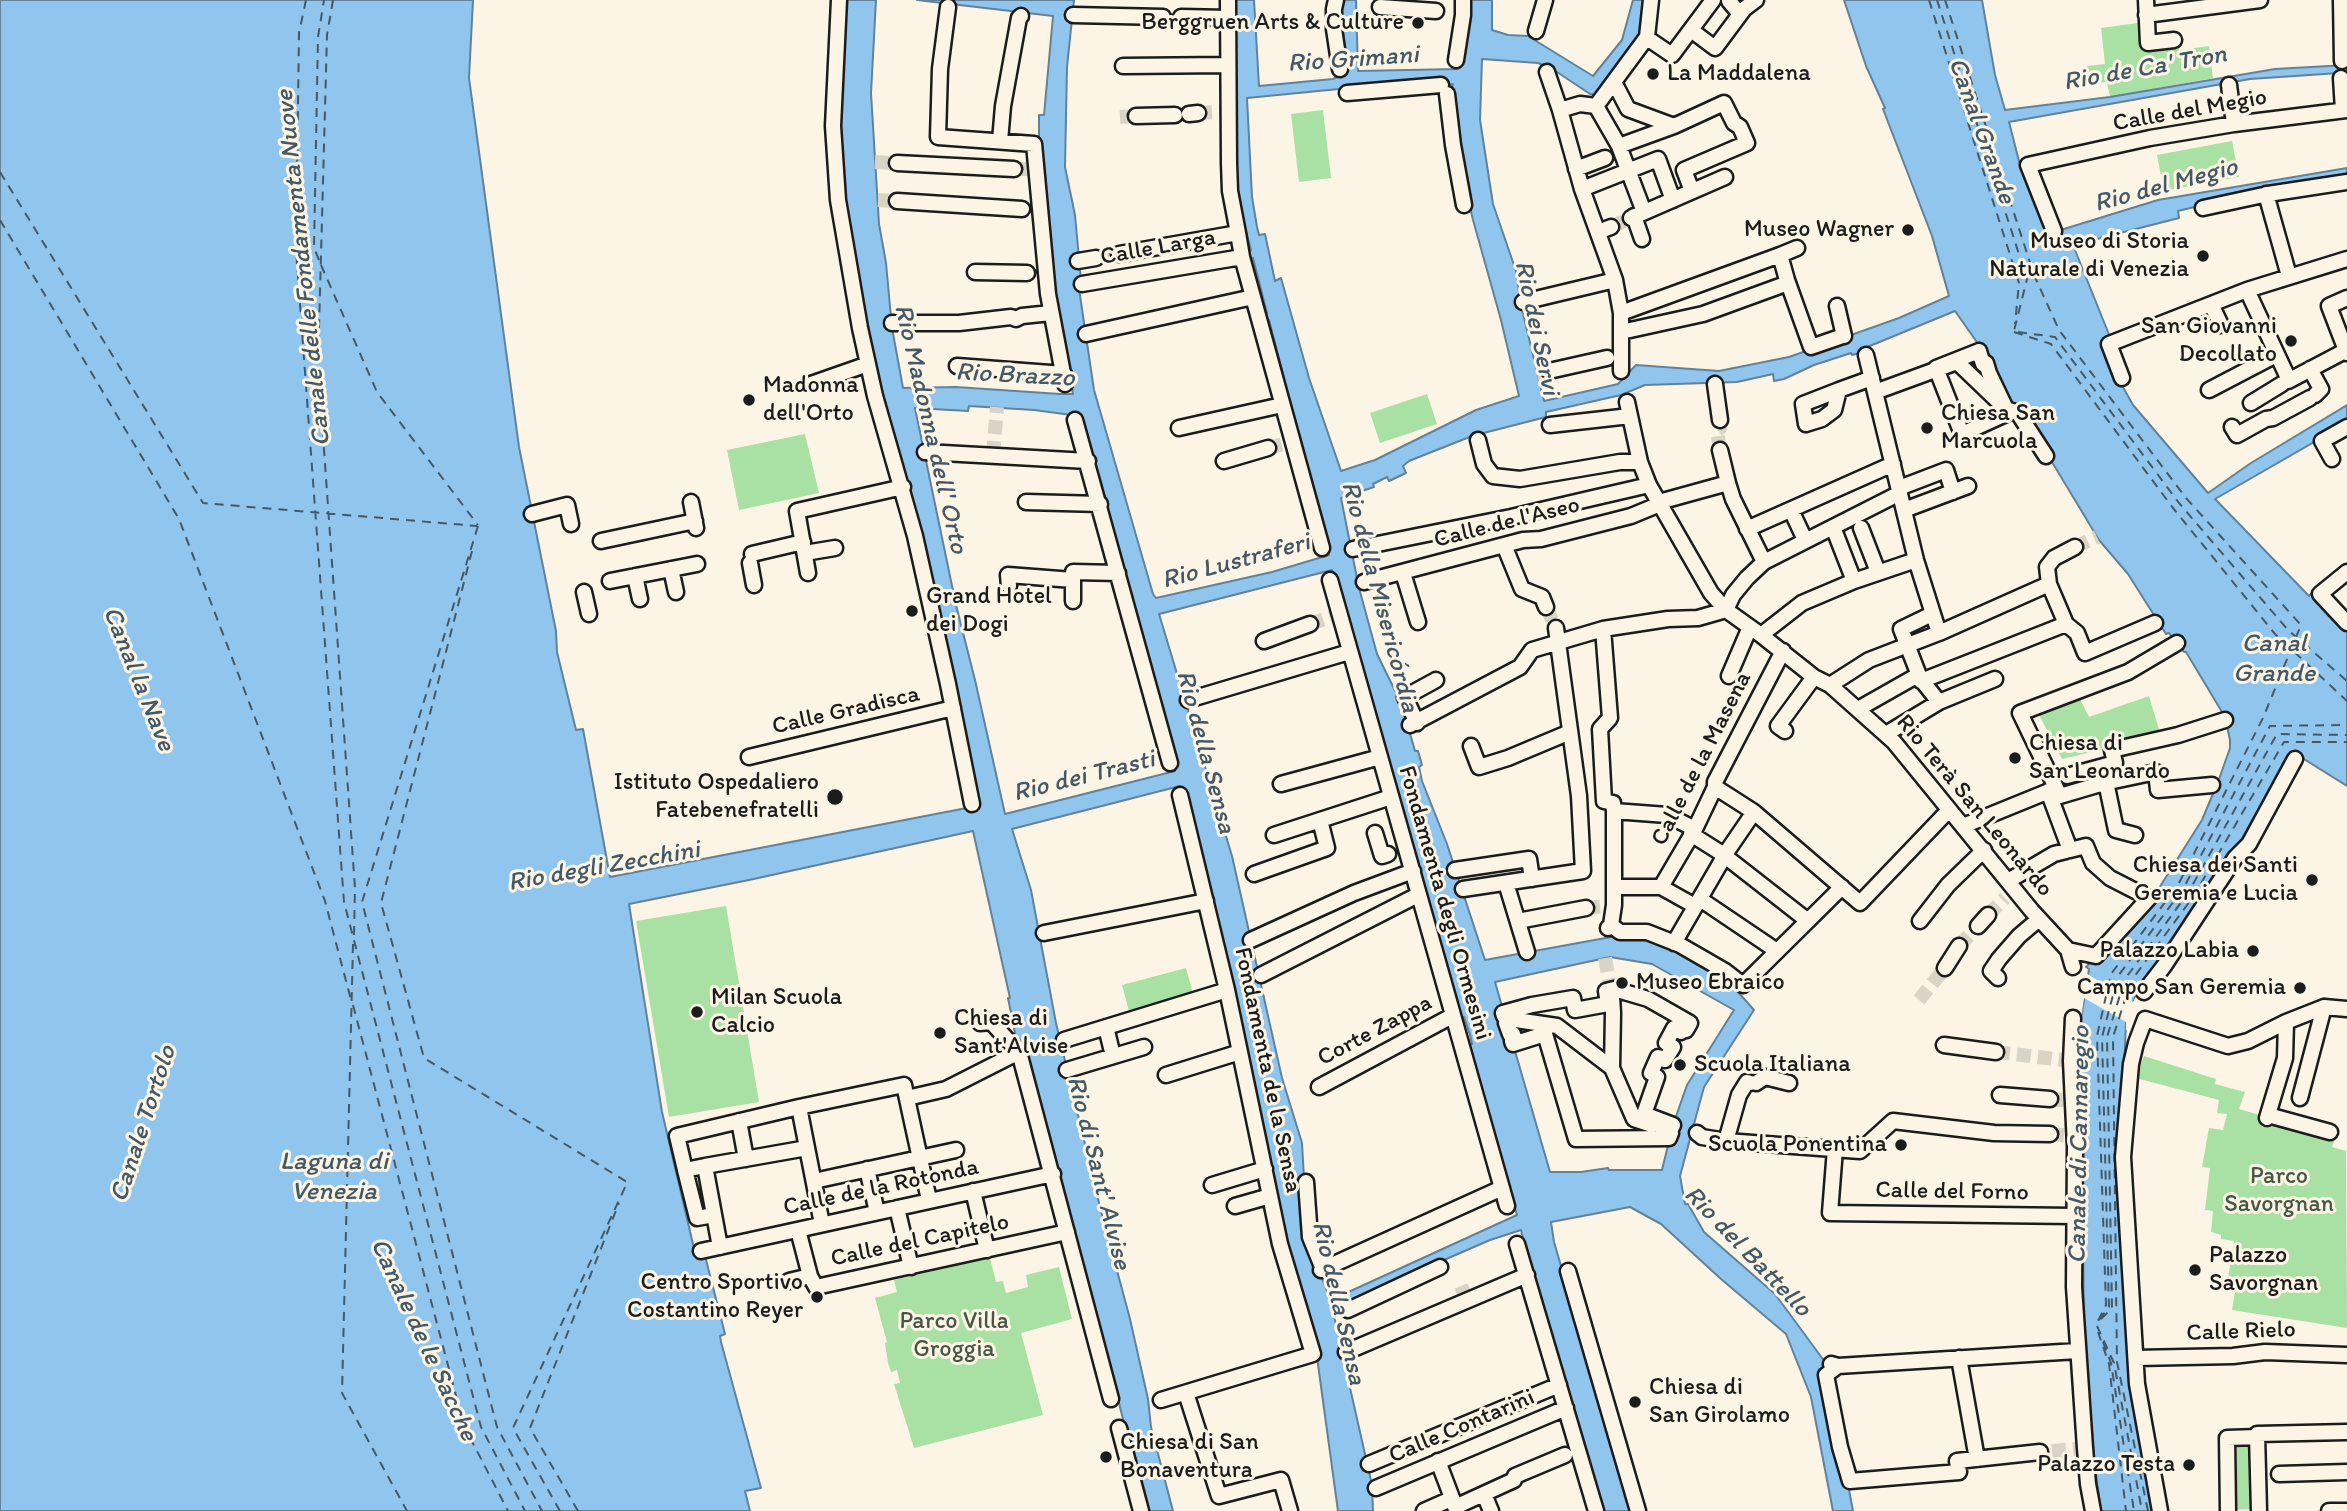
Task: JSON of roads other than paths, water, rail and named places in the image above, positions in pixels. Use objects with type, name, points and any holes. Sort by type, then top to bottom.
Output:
[{"type":"street","points":[[839,0],[834,146],[838,200],[860,328],[875,396],[902,487],[953,708],[972,804]]},
{"type":"street","points":[[1228,0],[1228,65],[1224,111],[1230,191],[1242,257],[1282,405],[1288,442],[1322,548]]},
{"type":"street","points":[[1336,0],[1334,29],[1340,69]]},
{"type":"street","points":[[1536,31],[1545,0]]},
{"type":"street","points":[[1596,106],[1647,37],[1651,0]]},
{"type":"street","points":[[1647,37],[1672,55],[1713,0]]},
{"type":"street","points":[[1691,30],[1715,48],[1740,14],[1756,0]]},
{"type":"street","points":[[2146,0],[2148,43],[2174,40]]},
{"type":"street","points":[[2146,15],[2260,0]]},
{"type":"street","points":[[1729,1],[1740,14]]},
{"type":"street","points":[[2342,61],[2343,6]]},
{"type":"street","points":[[947,7],[937,137],[1034,144],[1033,209],[1050,290],[1050,313],[1064,379],[957,366]]},
{"type":"street","points":[[1380,7],[1436,11]]},
{"type":"street","points":[[1456,60],[1462,8]]},
{"type":"street","points":[[1073,15],[1163,17]]},
{"type":"street","points":[[1000,141],[1003,106],[1021,16]]},
{"type":"street","points":[[1181,17],[1228,18]]},
{"type":"street","points":[[1123,65],[1228,65]]},
{"type":"street","points":[[1547,72],[1582,189],[1604,230],[1621,313],[1616,360],[1549,371]]},
{"type":"street","points":[[1618,76],[1628,109]]},
{"type":"street","points":[[2342,78],[2345,110]]},
{"type":"street","points":[[2229,85],[2234,124]]},
{"type":"street","points":[[1347,93],[1444,89],[1464,205]]},
{"type":"street","points":[[1576,169],[1642,141],[1643,144],[1724,103],[1747,143],[1684,170],[1692,191]]},
{"type":"street","points":[[1560,110],[1580,104],[1628,109],[1674,126]]},
{"type":"street","points":[[1596,106],[1615,152],[1628,170],[1642,239]]},
{"type":"street","name":"Calle del Megio","points":[[2054,231],[2034,164],[2151,138],[2345,110]]},
{"type":"street","points":[[1136,117],[1187,114]]},
{"type":"street","points":[[1582,189],[1658,159],[1673,200]]},
{"type":"street","points":[[897,163],[1014,169]]},
{"type":"street","points":[[1636,215],[1725,177]]},
{"type":"street","points":[[2203,208],[2266,194],[2347,183]]},
{"type":"street","points":[[2266,194],[2289,276]]},
{"type":"street","points":[[897,201],[1033,209]]},
{"type":"street","points":[[1119,254],[1238,233]]},
{"type":"street","points":[[1621,313],[1797,248]]},
{"type":"street","points":[[1780,255],[1811,347],[1842,337],[1837,306]]},
{"type":"street","name":"Calle Larga","points":[[1082,284],[1242,257]]},
{"type":"street","points":[[1078,261],[1096,258]]},
{"type":"street","points":[[2122,378],[2109,344],[2247,290],[2289,276],[2346,263]]},
{"type":"street","points":[[975,272],[1027,273]]},
{"type":"street","points":[[1523,302],[1615,280]]},
{"type":"street","points":[[1621,332],[1703,314],[1787,282]]},
{"type":"street","points":[[2247,290],[2286,382]]},
{"type":"street","points":[[1086,334],[1253,297]]},
{"type":"street","points":[[2251,403],[2346,352],[2329,306],[2343,300]]},
{"type":"street","points":[[2211,304],[2221,325]]},
{"type":"street","points":[[892,323],[959,323],[1011,317],[1016,319],[1050,313]]},
{"type":"street","points":[[1839,390],[1921,374],[1979,353]]},
{"type":"street","points":[[1936,369],[1979,353]]},
{"type":"street","points":[[1936,369],[1962,434],[2008,413],[1979,353]]},
{"type":"street","points":[[1866,355],[1916,560],[1938,633]]},
{"type":"street","points":[[2209,390],[2276,355]]},
{"type":"street","points":[[1957,362],[2006,410],[2018,413],[2046,456]]},
{"type":"street","points":[[811,384],[868,364]]},
{"type":"street","points":[[2232,427],[2237,435],[2312,396],[2321,389],[2310,369]]},
{"type":"street","points":[[1715,384],[1720,420]]},
{"type":"street","points":[[1179,428],[1282,405]]},
{"type":"street","name":"Rio Terà San Leonardo","points":[[1550,425],[1628,409],[1640,462],[1649,485],[1711,593],[1726,610],[1814,677],[1830,685],[1886,734],[1984,850],[2009,890],[2068,950],[2073,967]]},
{"type":"street","points":[[1075,421],[1170,763]]},
{"type":"street","points":[[2332,459],[2322,441],[2347,427]]},
{"type":"street","points":[[1478,440],[1484,464],[1493,476],[1520,479],[1620,462],[1640,462]]},
{"type":"street","points":[[1224,461],[1268,448]]},
{"type":"street","points":[[1720,450],[1733,499],[1764,562]]},
{"type":"street","points":[[925,452],[1088,461]]},
{"type":"street","points":[[1747,529],[1893,464]]},
{"type":"street","points":[[1436,680],[1405,697],[1414,724],[1520,667],[1532,650],[1556,635],[1668,619],[1698,618],[1726,610],[1733,594],[1764,562],[1833,527],[1858,521],[1917,481],[1945,470],[1953,492]]},
{"type":"street","name":"Calle de l'Aseo","points":[[1364,582],[1523,540],[1541,539],[1621,518],[1728,483]]},
{"type":"street","points":[[1353,549],[1511,517],[1649,485]]},
{"type":"street","points":[[1904,510],[1968,486]]},
{"type":"street","points":[[808,573],[797,511],[902,487]]},
{"type":"street","points":[[601,541],[695,525],[691,502]]},
{"type":"street","points":[[1027,502],[1100,504]]},
{"type":"street","points":[[532,514],[568,505],[571,524]]},
{"type":"street","points":[[1791,510],[1805,540]]},
{"type":"street","points":[[1858,521],[1878,572]]},
{"type":"street","points":[[1833,527],[1854,581]]},
{"type":"street","points":[[1504,545],[1522,589],[1542,597],[1546,607]]},
{"type":"street","points":[[754,585],[751,558],[804,547],[835,548]]},
{"type":"street","points":[[2075,547],[2054,558],[2047,567],[2049,584],[2066,624],[2077,633],[2085,653],[2155,622]]},
{"type":"street","points":[[1729,676],[1756,631],[1802,603],[1854,581],[1916,560]]},
{"type":"street","points":[[610,581],[697,564]]},
{"type":"street","points":[[671,569],[676,592]]},
{"type":"street","points":[[1073,601],[1073,572],[1118,573]]},
{"type":"street","points":[[2347,572],[2320,594],[2347,622]]},
{"type":"street","points":[[1403,573],[1418,622]]},
{"type":"street","points":[[1009,586],[1008,575],[1073,580]]},
{"type":"street","points":[[635,576],[640,599]]},
{"type":"street","points":[[1830,685],[1869,660],[2049,584]]},
{"type":"street","name":"Fondamenta degli Ormesini","points":[[1332,586],[1337,614],[1391,797],[1398,851],[1413,871],[1507,1206]]},
{"type":"street","points":[[584,592],[589,614]]},
{"type":"street","points":[[1932,614],[1901,629],[1920,678],[1939,702]]},
{"type":"street","points":[[1264,640],[1310,624]]},
{"type":"street","points":[[1858,709],[1920,678],[2066,624]]},
{"type":"street","points":[[1603,629],[1610,718],[1600,729],[1611,805],[1614,887],[1610,927],[1620,932],[1647,932],[1674,943],[1725,971],[1743,985],[1842,887]]},
{"type":"street","points":[[1463,889],[1583,870],[1579,796],[1556,635]]},
{"type":"street","points":[[2177,643],[2128,672],[2020,713],[2060,796],[2106,782],[2156,772],[2158,790],[2212,785]]},
{"type":"street","name":"Calle de la Masena","points":[[1661,887],[1693,832],[1749,712],[1783,651]]},
{"type":"street","points":[[1188,700],[1349,652]]},
{"type":"street","points":[[1785,731],[1778,726],[1814,677]]},
{"type":"street","points":[[1886,734],[1939,702],[1995,679]]},
{"type":"street","name":"Calle Gradisca","points":[[749,757],[953,708]]},
{"type":"street","points":[[1963,826],[2055,783],[2115,763],[2112,750],[2178,735],[2225,720]]},
{"type":"street","points":[[1471,746],[1479,767],[1570,732]]},
{"type":"street","points":[[1281,784],[1380,757]]},
{"type":"street","points":[[2144,992],[2235,858],[2249,844],[2295,759]]},
{"type":"street","points":[[2106,782],[2116,830],[2135,835]]},
{"type":"street","points":[[2055,783],[2070,850],[2086,846],[2093,863],[2110,878],[2149,898],[2096,956],[2068,950]]},
{"type":"street","points":[[1714,787],[1754,812],[1860,903],[1949,810]]},
{"type":"street","name":"Fondamenta de la Sensa","points":[[1180,795],[1227,990],[1270,1196],[1290,1279],[1313,1354],[1186,1393]]},
{"type":"street","points":[[1579,796],[1667,815],[1808,921]]},
{"type":"street","points":[[1275,835],[1391,797]]},
{"type":"street","points":[[1674,943],[1726,858],[1728,850],[1754,812]]},
{"type":"street","points":[[1254,874],[1327,848],[1320,820]]},
{"type":"street","points":[[1375,833],[1381,856],[1398,851]]},
{"type":"street","points":[[1920,920],[1948,885],[1984,850]]},
{"type":"street","points":[[2009,890],[2054,854],[2066,851]]},
{"type":"street","points":[[1455,870],[1529,859],[1532,879]]},
{"type":"street","points":[[1251,940],[1413,871]]},
{"type":"street","points":[[1506,883],[1527,952]]},
{"type":"street","points":[[1614,887],[1661,887],[1697,903],[1777,951]]},
{"type":"street","points":[[1261,975],[1419,896]]},
{"type":"street","points":[[1044,933],[1206,901]]},
{"type":"street","points":[[1518,921],[1586,908]]},
{"type":"street","points":[[1978,926],[1988,915]]},
{"type":"street","points":[[1998,978],[1991,971],[1999,959],[2039,919]]},
{"type":"street","points":[[1945,968],[1959,946]]},
{"type":"street","points":[[1612,996],[1612,1068],[1634,1119],[1664,1129],[1663,1132],[1671,1133],[1669,1138],[1576,1139],[1545,1034],[1513,1044],[1512,1041],[1515,1040],[1506,1023],[1510,1022],[1508,1015],[1504,1016],[1503,1013],[1532,1004],[1573,998],[1575,1010],[1608,1004],[1606,991],[1614,989],[1648,999],[1690,1023],[1686,1030],[1683,1028],[1681,1032],[1674,1028],[1666,1043],[1673,1047],[1665,1060],[1658,1057],[1651,1073],[1657,1077],[1644,1114],[1673,1125],[1664,1126],[1664,1129]]},
{"type":"street","points":[[1063,1040],[1227,990]]},
{"type":"street","points":[[1557,1026],[1563,1005],[1574,1003]]},
{"type":"street","points":[[2301,1098],[2324,1007]]},
{"type":"street","points":[[2160,1511],[2133,1350],[2123,1157],[2131,1064],[2144,1019],[2228,1046],[2248,1041],[2324,1007],[2347,1009]]},
{"type":"street","name":"Corte Zappa","points":[[1319,1087],[1452,1016]]},
{"type":"street","points":[[2073,1018],[2071,1061],[2075,1147],[2077,1351],[2088,1484],[2093,1511]]},
{"type":"street","points":[[1509,1019],[1557,1026],[1612,1068]]},
{"type":"street","points":[[980,1023],[991,1022],[1019,1052],[1111,1399]]},
{"type":"street","points":[[2286,1022],[2286,1052],[2268,1117],[2330,1132]]},
{"type":"street","points":[[1106,1027],[1113,1056]]},
{"type":"street","points":[[1944,1045],[1996,1052]]},
{"type":"street","points":[[1067,1070],[1144,1046]]},
{"type":"street","points":[[715,1214],[697,1218],[677,1136],[799,1107],[905,1091],[946,1089],[1019,1052]]},
{"type":"street","points":[[1166,1075],[1240,1052]]},
{"type":"street","points":[[1726,1141],[1726,1133],[1739,1095],[1747,1082],[1753,1083],[1765,1077],[1789,1083]]},
{"type":"street","points":[[905,1091],[929,1200]]},
{"type":"street","points":[[2000,1095],[2050,1099]]},
{"type":"street","points":[[799,1107],[822,1224]]},
{"type":"street","points":[[739,1121],[746,1159]]},
{"type":"street","points":[[1698,1133],[1702,1137],[1726,1141],[1860,1150],[1893,1121],[1994,1133],[2050,1134]]},
{"type":"street","points":[[685,1170],[807,1148]]},
{"type":"street","name":"Calle del Forno","points":[[1835,1149],[1830,1213],[2074,1216]]},
{"type":"street","points":[[814,1181],[956,1150]]},
{"type":"street","points":[[701,1251],[720,1247],[705,1166]]},
{"type":"street","points":[[866,1169],[877,1212]]},
{"type":"street","points":[[1212,1185],[1265,1169]]},
{"type":"street","name":"Calle de la Rotonda","points":[[720,1247],[1052,1174]]},
{"type":"street","points":[[1306,1182],[1310,1237],[1322,1269],[1502,1188]]},
{"type":"street","points":[[973,1191],[987,1250]]},
{"type":"street","points":[[1236,1206],[1270,1196]]},
{"type":"street","points":[[897,1208],[911,1267]]},
{"type":"street","points":[[798,1230],[810,1276]]},
{"type":"street","name":"Calle del Capitelo","points":[[789,1281],[810,1276],[816,1287],[1067,1232]]},
{"type":"street","points":[[1517,1244],[1566,1408],[1572,1452],[1596,1511]]},
{"type":"street","points":[[1348,1310],[1440,1267]]},
{"type":"street","points":[[1568,1271],[1638,1511]]},
{"type":"street","points":[[1346,1352],[1527,1275]]},
{"type":"street","points":[[2045,1452],[1957,1461],[1959,1472],[1850,1481],[1840,1447],[1826,1375],[1834,1365],[2077,1351]]},
{"type":"street","name":"Calle Rielo","points":[[2136,1358],[2233,1356],[2264,1352],[2347,1355]]},
{"type":"street","points":[[1959,1358],[1977,1459]]},
{"type":"street","points":[[1369,1464],[1559,1385]]},
{"type":"street","points":[[1161,1400],[1186,1393],[1219,1496],[1281,1480],[1290,1511]]},
{"type":"street","name":"Calle Contarini","points":[[1376,1488],[1566,1408]]},
{"type":"street","points":[[1119,1428],[1141,1511]]},
{"type":"street","points":[[2228,1511],[2227,1438],[2347,1432]]},
{"type":"street","points":[[2257,1436],[2259,1511]]},
{"type":"street","points":[[1424,1511],[1454,1506],[1572,1452]]},
{"type":"street","points":[[1438,1461],[1454,1506]]},
{"type":"street","points":[[2279,1474],[2347,1472]]},
{"type":"street","points":[[1484,1494],[1491,1511]]},
{"type":"street","points":[[2329,1511],[2347,1511]]},
{"type":"water","name":"Laguna di Venezia","points":[[0,0],[473,0],[469,78],[519,447],[556,631],[557,652],[576,730],[583,729],[610,877],[977,806],[934,593],[908,483],[865,331],[846,219],[841,136],[841,73],[846,0],[876,0],[871,93],[879,224],[886,263],[892,328],[903,388],[956,387],[1073,394],[1054,283],[1039,149],[1039,115],[1044,115],[1053,16],[917,0],[1074,0],[1067,67],[1065,167],[1075,215],[1081,280],[1079,289],[1094,390],[1156,598],[1272,572],[1329,555],[1286,387],[1281,379],[1284,378],[1269,320],[1265,314],[1267,313],[1253,258],[1250,259],[1251,250],[1235,188],[1233,0],[1254,0],[1259,86],[1333,79],[1346,72],[1341,0],[1356,0],[1358,71],[1457,69],[1466,0],[1492,0],[1492,30],[1508,35],[1528,36],[1593,76],[1622,40],[1633,0],[1648,0],[1642,34],[1597,95],[1590,94],[1551,68],[1538,63],[1482,59],[1480,120],[1493,204],[1516,271],[1521,305],[1544,401],[1618,384],[1636,365],[1719,371],[1789,357],[1899,318],[1949,296],[1932,236],[1883,109],[1885,108],[1866,66],[1844,0],[1982,0],[1995,75],[2005,110],[2110,97],[2275,69],[2347,65],[2347,71],[2339,73],[2250,79],[2009,122],[2020,165],[2051,233],[2158,200],[2347,168],[2347,177],[2178,211],[2179,218],[2073,245],[2110,337],[2103,340],[2119,380],[2133,405],[2208,493],[2251,463],[2347,405],[2347,423],[2215,499],[2309,596],[2314,591],[2347,628],[2347,786],[2291,751],[2238,846],[2161,964],[2136,994],[2126,1023],[2120,1157],[2129,1384],[2155,1511],[2101,1511],[2093,1467],[2084,1343],[2081,1019],[2089,969],[2086,967],[2154,896],[2202,820],[2230,748],[2230,740],[2225,717],[2186,652],[2169,633],[2166,634],[2128,574],[2099,540],[2035,429],[2004,402],[1981,348],[1955,311],[1860,350],[1860,353],[1851,353],[1814,365],[1784,379],[1774,381],[1773,374],[1737,382],[1645,385],[1621,395],[1546,412],[1546,417],[1472,436],[1409,461],[1403,466],[1406,473],[1389,481],[1387,477],[1373,484],[1374,487],[1341,498],[1359,588],[1377,654],[1407,715],[1405,716],[1415,751],[1418,751],[1422,765],[1419,767],[1422,781],[1447,844],[1485,960],[1611,937],[1646,935],[1723,975],[1754,1010],[1704,1087],[1680,1176],[1685,1204],[1688,1204],[1704,1232],[1775,1294],[1825,1362],[1853,1511],[1833,1511],[1811,1397],[1786,1334],[1661,1224],[1630,1207],[1551,1222],[1554,1242],[1633,1511],[1602,1511],[1534,1285],[1521,1230],[1444,1260],[1333,1313],[1372,1485],[1373,1511],[1338,1511],[1317,1357],[1283,1233],[1180,786],[1012,829],[1031,890],[1056,1023],[1130,1319],[1148,1399],[1151,1427],[1173,1511],[1146,1511],[1039,1104],[1019,1038],[1016,1038],[1010,998],[973,831],[629,904],[662,1112],[696,1257],[705,1256],[725,1334],[720,1336],[721,1342],[761,1488],[745,1491],[750,1511],[0,1511]],"holes":[[[1453,84],[1451,91],[1460,164],[1519,396],[1476,410],[1375,460],[1341,471],[1309,378],[1281,278],[1275,281],[1265,234],[1259,235],[1252,197],[1247,98],[1339,89]],[[969,406],[1079,416],[1175,771],[1005,814],[956,605],[915,408],[968,411]],[[1332,570],[1458,1019],[1464,1017],[1470,1035],[1472,1044],[1466,1045],[1517,1215],[1331,1300],[1320,1274],[1304,1178],[1302,1143],[1282,1078],[1232,856],[1159,614]],[[1610,957],[1652,964],[1734,1010],[1687,1085],[1673,1125],[1662,1170],[1608,1168],[1581,1172],[1550,1172],[1495,982]]]},
{"type":"tunnel","points":[[1198,113],[1220,112]]},
{"type":"tunnel","points":[[1120,117],[1136,116]]},
{"type":"tunnel","points":[[875,162],[897,163]]},
{"type":"tunnel","points":[[1014,169],[1032,169]]},
{"type":"tunnel","points":[[878,200],[897,201]]},
{"type":"tunnel","points":[[1611,227],[1631,218]]},
{"type":"tunnel","points":[[1096,258],[1119,254]]},
{"type":"tunnel","points":[[1537,374],[1549,371]]},
{"type":"tunnel","points":[[993,455],[997,407]]},
{"type":"tunnel","points":[[1720,420],[1720,428],[1717,430],[1720,450]]},
{"type":"tunnel","points":[[1268,448],[1283,444]]},
{"type":"tunnel","points":[[2075,547],[2097,537]]},
{"type":"tunnel","points":[[1546,607],[1556,628]]},
{"type":"tunnel","points":[[1310,624],[1334,616]]},
{"type":"tunnel","points":[[1988,915],[2005,898]]},
{"type":"tunnel","points":[[1586,908],[1606,906]]},
{"type":"tunnel","points":[[1959,946],[1978,926]]},
{"type":"tunnel","points":[[1605,958],[1612,997],[1607,997]]},
{"type":"tunnel","points":[[1919,1000],[1945,968]]},
{"type":"tunnel","points":[[1996,1052],[2071,1061]]},
{"type":"tunnel","points":[[2050,1099],[2073,1101]]},
{"type":"tunnel","points":[[2050,1134],[2074,1136]]},
{"type":"tunnel","points":[[1461,1286],[1466,1298]]},
{"type":"tunnel","points":[[2052,1451],[2085,1448]]},
{"type":"place","name":"Berggruen Arts & Culture","points":[[1418,23]]},
{"type":"place","name":"La Maddalena","points":[[1653,74]]},
{"type":"place","name":"Museo Wagner","points":[[1908,230]]},
{"type":"place","name":"Museo di Storia Naturale di Venezia","points":[[2203,256]]},
{"type":"place","name":"San Giovanni Decollato","points":[[2291,341]]},
{"type":"place","name":"Madonna dell'Orto","points":[[749,400]]},
{"type":"place","name":"Chiesa San Marcuola","points":[[1927,428]]},
{"type":"place","name":"Grand Hotel dei Dogi","points":[[912,611]]},
{"type":"place","name":"Chiesa di San Leonardo","points":[[2015,758]]},
{"type":"place","name":"Istituto Ospedaliero Fatebenefratelli","points":[[835,797]]},
{"type":"place","name":"Chiesa dei Santi Geremia e Lucia","points":[[2312,880]]},
{"type":"place","name":"Palazzo Labia","points":[[2253,951]]},
{"type":"place","name":"Museo Ebraico","points":[[1622,983]]},
{"type":"place","name":"Campo San Geremia","points":[[2300,988]]},
{"type":"place","name":"Milan Scuola Calcio","points":[[697,1012]]},
{"type":"place","name":"Chiesa di Sant'Alvise","points":[[940,1033]]},
{"type":"place","name":"Scuola Italiana","points":[[1680,1065]]},
{"type":"place","name":"Scuola Ponentina","points":[[1901,1145]]},
{"type":"place","name":"Palazzo Savorgnan","points":[[2195,1270]]},
{"type":"place","name":"Centro Sportivo Costantino Reyer","points":[[817,1297]]},
{"type":"place","name":"Chiesa di San Girolamo","points":[[1635,1402]]},
{"type":"place","name":"Chiesa di San Bonaventura","points":[[1106,1457]]},
{"type":"place","name":"Palazzo Testa","points":[[2189,1465]]},
{"type":"water label","name":"Rio Grimani","points":[[1353,60]]},
{"type":"water label","name":"Rio de Ca' Tron","points":[[2145,69]]},
{"type":"water label","name":"Canal Grande","points":[[1981,131]]},
{"type":"water label","name":"Rio del Megio","points":[[2166,186]]},
{"type":"water label","name":"Canale delle Fondamenta Nuove","points":[[304,268]]},
{"type":"water label","name":"Rio dei Servi","points":[[1536,328]]},
{"type":"water label","name":"Rio Brazzo","points":[[1015,376]]},
{"type":"water label","name":"Rio Madonna dell' Orto","points":[[930,429]]},
{"type":"water label","name":"Rio Lustraferi","points":[[1236,562]]},
{"type":"water label","name":"Rio della Misericórdia","points":[[1379,597]]},
{"type":"water label","name":"Canal Grande","points":[[2274,659]]},
{"type":"water label","name":"Canal la Nave","points":[[138,679]]},
{"type":"water label","name":"Rio della Sensa","points":[[1205,752]]},
{"type":"water label","name":"Rio dei Trasti","points":[[1084,777]]},
{"type":"water label","name":"Rio degli Zecchini","points":[[604,867]]},
{"type":"water label","name":"Canale Tortolo","points":[[144,1124]]},
{"type":"water label","name":"Canale di Cannaregio","points":[[2080,1145]]},
{"type":"water label","name":"Rio di Sant' Alvise","points":[[1098,1173]]},
{"type":"water label","name":"Rio del Battello","points":[[1747,1252]]},
{"type":"water label","name":"Rio della Sensa","points":[[1338,1303]]},
{"type":"water label","name":"Canale de le Sacche","points":[[423,1340]]},
{"type":"park label","name":"Parco Savorgnan","points":[[2279,1191]]},
{"type":"park label","name":"Parco Villa Groggia","points":[[954,1336]]}]
